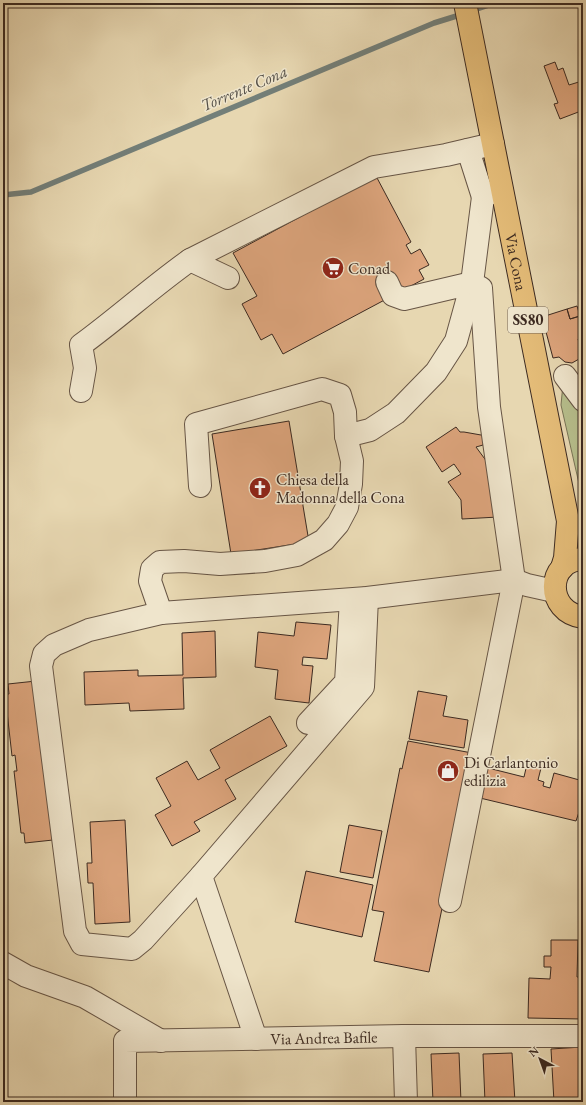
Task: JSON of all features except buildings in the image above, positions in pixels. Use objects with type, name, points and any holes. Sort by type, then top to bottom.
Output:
[{"type":"main road","name":"Via Cona","points":[[465,3],[493,144],[492,192],[568,521],[565,558],[562,568]]},
{"type":"main road","name":"Via Cona","points":[[568,521],[583,545]]},
{"type":"main road","points":[[562,568],[572,561],[583,559]]},
{"type":"main road","name":"SS80","points":[[554,592],[556,579],[562,568]]},
{"type":"main road","points":[[554,592],[564,610],[581,620]]},
{"type":"street","points":[[81,391],[85,368],[81,345],[190,260],[374,168],[446,155],[493,144]]},
{"type":"street","points":[[346,436],[370,430],[396,413],[436,372],[456,341],[472,283],[492,192],[468,150]]},
{"type":"street","points":[[190,260],[228,278]]},
{"type":"street","points":[[387,282],[393,296],[404,299],[472,283],[481,288],[489,407],[514,580],[450,901]]},
{"type":"street","points":[[565,376],[583,400]]},
{"type":"street","points":[[161,613],[150,581],[152,569],[160,562],[184,561],[220,564],[265,561],[297,555],[324,540],[338,524],[347,507],[351,484],[352,461],[346,436],[345,412],[340,395],[322,389],[196,424],[200,486]]},
{"type":"street","points":[[359,599],[363,687],[201,876],[143,940],[132,949],[82,944],[75,931],[41,666],[44,654],[54,645],[89,630],[161,613],[359,599],[514,580],[554,592]]},
{"type":"street","points":[[308,723],[346,682],[359,599]]},
{"type":"street","points":[[201,876],[256,1039]]},
{"type":"street","points":[[3,963],[26,976],[85,997],[161,1040]]},
{"type":"street","points":[[404,1036],[406,1102]]},
{"type":"street","name":"Via Andrea Bafile","points":[[125,1102],[125,1041],[404,1036],[583,1036]]},
{"type":"green space","points":[[563,384],[583,411],[583,501],[561,405]]},
{"type":"waterway","name":"Torrente Cona","points":[[471,11],[495,3]]},
{"type":"waterway","name":"Torrente Cona","points":[[3,195],[31,192],[434,23],[463,14]]},
{"type":"place","name":"Conad","points":[[333,268]]},
{"type":"place","name":"Chiesa della Madonna della Cona","points":[[260,488]]},
{"type":"place","name":"Di Carlantonio edilizia","points":[[448,771]]}]
